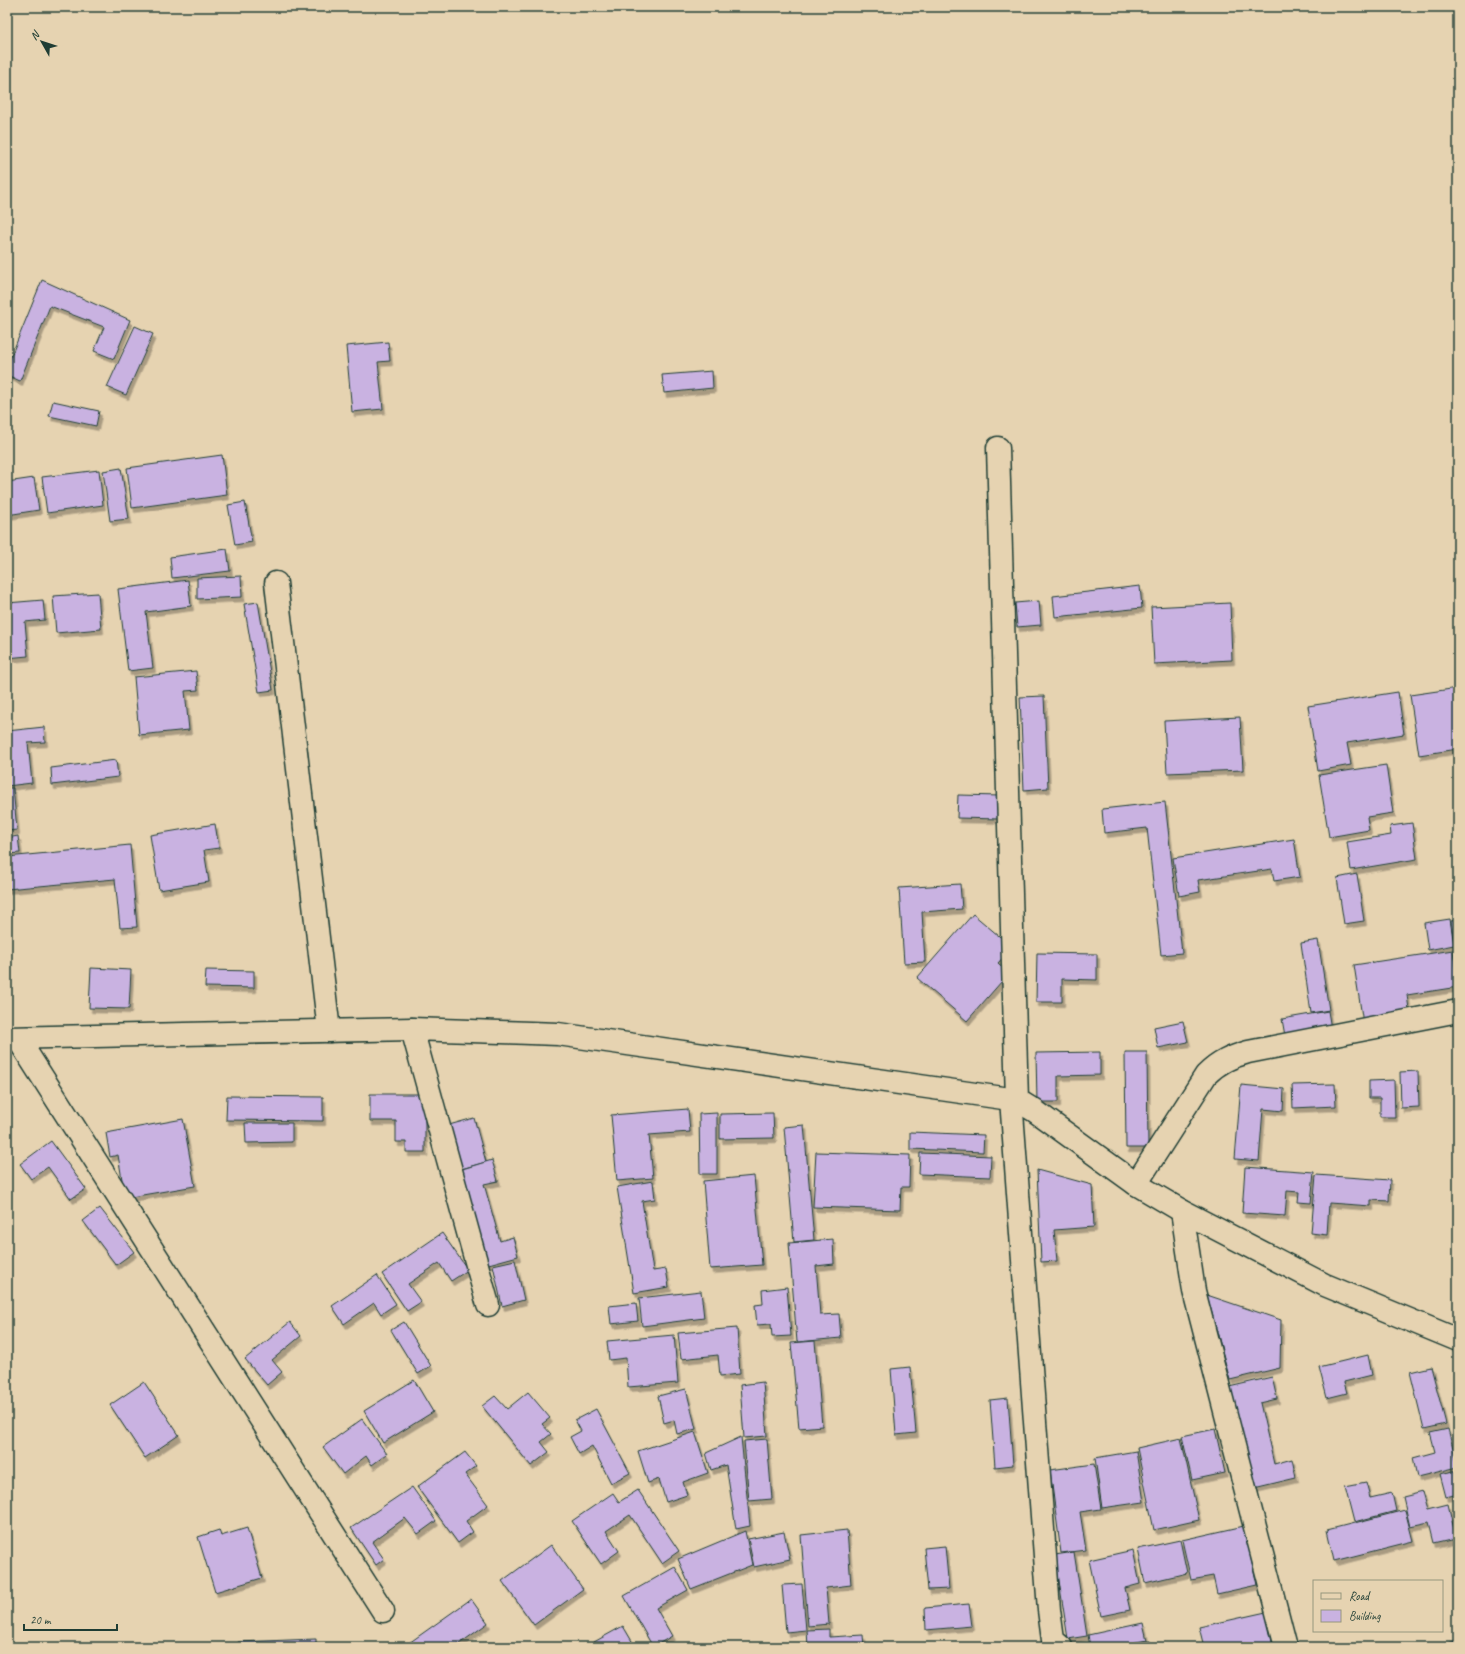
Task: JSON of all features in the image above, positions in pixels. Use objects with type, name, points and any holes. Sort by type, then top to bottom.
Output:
[{"type":"street","points":[[998,448],[1014,1099],[1049,1610],[1053,1640],[1061,1647]]},
{"type":"street","points":[[276,583],[328,1031]]},
{"type":"street","points":[[1136,1184],[1206,1075],[1216,1065],[1228,1058],[1256,1051],[1458,1011]]},
{"type":"street","points":[[412,1029],[488,1305]]},
{"type":"street","points":[[13,1038],[412,1029],[558,1034],[1014,1099],[1036,1111],[1136,1184],[1182,1211],[1325,1285],[1458,1340]]},
{"type":"street","points":[[13,1038],[382,1611]]},
{"type":"street","points":[[1182,1211],[1194,1291],[1286,1647]]},
{"type":"building","points":[[42,280],[130,320],[114,359],[94,351],[104,327],[50,306],[20,381],[7,375],[7,366]]},
{"type":"building","points":[[135,326],[153,334],[126,395],[107,387]]},
{"type":"building","points":[[388,342],[390,361],[378,362],[383,409],[352,412],[346,346]]},
{"type":"building","points":[[712,371],[713,388],[664,393],[662,375]]},
{"type":"building","points":[[53,401],[99,411],[96,426],[49,416]]},
{"type":"building","points":[[222,455],[227,495],[132,508],[127,468]]},
{"type":"building","points":[[121,468],[129,519],[110,521],[103,471]]},
{"type":"building","points":[[99,470],[103,505],[47,513],[42,477]]},
{"type":"building","points":[[34,478],[39,510],[7,515],[7,482]]},
{"type":"building","points":[[245,502],[252,542],[235,545],[228,505]]},
{"type":"building","points":[[227,549],[230,571],[172,578],[170,557]]},
{"type":"building","points":[[241,576],[242,597],[197,599],[197,578]]},
{"type":"building","points":[[188,580],[191,606],[146,612],[153,668],[128,671],[118,589]]},
{"type":"building","points":[[1140,586],[1142,608],[1055,617],[1053,596]]},
{"type":"building","points":[[98,593],[101,629],[56,633],[53,596]]},
{"type":"building","points":[[43,600],[45,620],[25,622],[28,656],[7,658],[7,603]]},
{"type":"building","points":[[1039,601],[1041,625],[1017,627],[1015,603]]},
{"type":"building","points":[[258,602],[273,690],[259,692],[244,604]]},
{"type":"building","points":[[1230,603],[1232,660],[1154,664],[1151,607]]},
{"type":"building","points":[[196,671],[198,690],[185,691],[189,730],[139,735],[134,677]]},
{"type":"building","points":[[1458,688],[1458,749],[1419,755],[1410,695]]},
{"type":"building","points":[[1398,692],[1404,734],[1347,743],[1351,765],[1318,771],[1308,706]]},
{"type":"building","points":[[1044,696],[1048,788],[1024,790],[1020,697]]},
{"type":"building","points":[[1240,717],[1243,770],[1167,773],[1164,721]]},
{"type":"building","points":[[44,727],[45,742],[28,743],[32,783],[7,786],[7,731]]},
{"type":"building","points":[[116,760],[118,777],[52,785],[51,768]]},
{"type":"building","points":[[1386,765],[1393,813],[1367,817],[1369,830],[1329,837],[1319,775]]},
{"type":"building","points":[[7,788],[13,788],[17,830],[7,831]]},
{"type":"building","points":[[958,795],[1000,796],[999,819],[957,818]]},
{"type":"building","points":[[1165,802],[1182,953],[1161,955],[1147,828],[1104,833],[1102,809]]},
{"type":"building","points":[[1412,823],[1417,859],[1351,870],[1347,842],[1391,835],[1390,826]]},
{"type":"building","points":[[215,824],[219,848],[204,850],[209,882],[159,890],[150,835]]},
{"type":"building","points":[[18,836],[20,853],[7,854],[7,838]]},
{"type":"building","points":[[1294,839],[1300,877],[1274,881],[1272,869],[1198,880],[1200,892],[1179,896],[1173,858]]},
{"type":"building","points":[[130,845],[137,927],[120,928],[115,879],[7,889],[7,857]]},
{"type":"building","points":[[1357,874],[1364,921],[1344,924],[1337,878]]},
{"type":"building","points":[[960,884],[962,909],[922,912],[925,962],[904,963],[899,888]]},
{"type":"building","points":[[973,914],[1012,947],[998,963],[1009,973],[967,1021],[917,978]]},
{"type":"building","points":[[1450,919],[1454,945],[1428,950],[1424,923]]},
{"type":"building","points":[[1458,920],[1458,941],[1454,941],[1451,921]]},
{"type":"building","points":[[1318,940],[1329,1010],[1311,1013],[1301,943]]},
{"type":"building","points":[[1453,950],[1458,987],[1407,995],[1410,1016],[1363,1023],[1354,965]]},
{"type":"building","points":[[1037,953],[1097,954],[1097,980],[1062,979],[1062,1002],[1036,1002]]},
{"type":"building","points":[[91,968],[131,970],[129,1009],[89,1008]]},
{"type":"building","points":[[206,970],[254,971],[254,988],[205,987]]},
{"type":"building","points":[[1328,1011],[1331,1029],[1285,1036],[1282,1019]]},
{"type":"building","points":[[1183,1021],[1188,1042],[1158,1048],[1154,1027]]},
{"type":"building","points":[[1100,1052],[1100,1075],[1058,1076],[1058,1102],[1037,1102],[1036,1053]]},
{"type":"building","points":[[1125,1052],[1147,1052],[1148,1148],[1126,1148]]},
{"type":"building","points":[[1418,1071],[1419,1107],[1401,1108],[1400,1072]]},
{"type":"building","points":[[1394,1080],[1395,1117],[1380,1117],[1380,1098],[1369,1098],[1369,1081]]},
{"type":"building","points":[[1335,1084],[1336,1106],[1293,1108],[1292,1085]]},
{"type":"building","points":[[1241,1085],[1284,1089],[1283,1111],[1263,1109],[1259,1161],[1235,1159]]},
{"type":"building","points":[[370,1094],[425,1094],[425,1152],[406,1152],[406,1142],[396,1142],[396,1121],[370,1121]]},
{"type":"building","points":[[227,1096],[323,1097],[323,1121],[226,1120]]},
{"type":"building","points":[[688,1109],[690,1132],[649,1135],[653,1178],[617,1181],[611,1115]]},
{"type":"building","points":[[717,1113],[717,1174],[700,1174],[699,1114]]},
{"type":"building","points":[[773,1113],[774,1138],[720,1139],[720,1114]]},
{"type":"building","points":[[474,1118],[486,1162],[461,1169],[449,1125]]},
{"type":"building","points":[[183,1119],[195,1186],[125,1198],[118,1155],[110,1157],[106,1133]]},
{"type":"building","points":[[245,1123],[292,1123],[292,1142],[246,1143]]},
{"type":"building","points":[[804,1125],[814,1240],[794,1242],[784,1127]]},
{"type":"building","points":[[910,1132],[984,1135],[983,1152],[910,1149]]},
{"type":"building","points":[[51,1141],[86,1189],[71,1199],[48,1167],[31,1179],[20,1164]]},
{"type":"building","points":[[816,1152],[910,1155],[909,1187],[901,1187],[900,1210],[813,1207]]},
{"type":"building","points":[[920,1153],[991,1156],[990,1177],[919,1174]]},
{"type":"building","points":[[492,1160],[498,1181],[484,1184],[500,1241],[513,1237],[518,1256],[485,1265],[459,1170]]},
{"type":"building","points":[[1245,1167],[1314,1172],[1311,1203],[1298,1202],[1299,1192],[1287,1191],[1285,1216],[1242,1213]]},
{"type":"building","points":[[1037,1170],[1092,1185],[1094,1227],[1054,1230],[1057,1261],[1041,1262]]},
{"type":"building","points":[[1316,1175],[1390,1180],[1389,1201],[1371,1200],[1371,1206],[1329,1203],[1327,1235],[1311,1233]]},
{"type":"building","points":[[754,1176],[762,1265],[710,1269],[703,1181]]},
{"type":"building","points":[[653,1181],[655,1199],[642,1201],[653,1271],[666,1269],[669,1287],[634,1293],[617,1187]]},
{"type":"building","points":[[100,1208],[134,1252],[116,1265],[83,1221]]},
{"type":"building","points":[[442,1233],[468,1270],[451,1281],[439,1263],[408,1284],[421,1302],[407,1311],[382,1274]]},
{"type":"building","points":[[833,1239],[834,1264],[816,1266],[820,1315],[839,1314],[841,1338],[797,1342],[789,1243]]},
{"type":"building","points":[[515,1260],[524,1300],[502,1306],[493,1265]]},
{"type":"building","points":[[377,1275],[396,1304],[381,1314],[374,1303],[344,1324],[332,1306]]},
{"type":"building","points":[[787,1287],[791,1336],[772,1337],[771,1324],[757,1325],[755,1305],[763,1304],[762,1290]]},
{"type":"building","points":[[701,1291],[704,1318],[642,1326],[639,1298]]},
{"type":"building","points":[[1207,1295],[1281,1320],[1280,1368],[1230,1380]]},
{"type":"building","points":[[636,1303],[638,1321],[611,1324],[609,1306]]},
{"type":"building","points":[[290,1322],[301,1336],[272,1360],[282,1372],[267,1385],[245,1359]]},
{"type":"building","points":[[404,1322],[431,1366],[418,1374],[391,1330]]},
{"type":"building","points":[[737,1328],[740,1374],[720,1376],[718,1355],[681,1359],[678,1333]]},
{"type":"building","points":[[674,1335],[678,1383],[628,1387],[626,1358],[609,1360],[607,1341]]},
{"type":"building","points":[[815,1341],[822,1426],[799,1428],[791,1343]]},
{"type":"building","points":[[1368,1355],[1372,1375],[1344,1382],[1347,1393],[1327,1398],[1319,1367]]},
{"type":"building","points":[[910,1367],[916,1433],[896,1435],[891,1369]]},
{"type":"building","points":[[1431,1367],[1446,1424],[1424,1429],[1410,1372]]},
{"type":"building","points":[[1272,1377],[1277,1399],[1260,1403],[1274,1464],[1292,1459],[1296,1478],[1254,1488],[1229,1387]]},
{"type":"building","points":[[414,1380],[433,1412],[383,1443],[364,1411]]},
{"type":"building","points":[[144,1382],[179,1435],[145,1458],[110,1405]]},
{"type":"building","points":[[763,1382],[767,1436],[744,1438],[740,1385]]},
{"type":"building","points":[[686,1389],[696,1429],[677,1434],[674,1420],[664,1423],[658,1396]]},
{"type":"building","points":[[528,1392],[550,1418],[542,1424],[551,1434],[541,1442],[549,1452],[531,1466],[482,1406],[495,1396],[507,1409]]},
{"type":"building","points":[[1008,1398],[1013,1465],[995,1467],[990,1400]]},
{"type":"building","points":[[596,1409],[630,1473],[611,1483],[592,1446],[579,1454],[570,1437],[581,1431],[575,1420]]},
{"type":"building","points":[[362,1419],[387,1454],[372,1465],[366,1456],[343,1474],[323,1447]]},
{"type":"building","points":[[1215,1429],[1225,1473],[1192,1480],[1182,1436]]},
{"type":"building","points":[[1448,1429],[1458,1467],[1417,1477],[1413,1458],[1435,1452],[1430,1433]]},
{"type":"building","points":[[695,1432],[708,1473],[683,1482],[687,1495],[666,1502],[659,1479],[648,1483],[638,1451]]},
{"type":"building","points":[[741,1437],[750,1526],[736,1529],[726,1465],[711,1470],[706,1453]]},
{"type":"building","points":[[1181,1438],[1199,1520],[1154,1530],[1137,1448]]},
{"type":"building","points":[[767,1439],[772,1499],[749,1501],[744,1441]]},
{"type":"building","points":[[1136,1451],[1144,1502],[1102,1508],[1095,1458]]},
{"type":"building","points":[[465,1452],[476,1466],[465,1474],[488,1505],[466,1521],[473,1532],[458,1543],[417,1487]]},
{"type":"building","points":[[1094,1464],[1101,1509],[1080,1512],[1086,1550],[1061,1553],[1050,1470]]},
{"type":"building","points":[[1458,1470],[1458,1494],[1446,1497],[1440,1474]]},
{"type":"building","points":[[1366,1483],[1370,1498],[1392,1493],[1396,1511],[1354,1522],[1345,1487]]},
{"type":"building","points":[[412,1487],[436,1521],[418,1534],[405,1518],[372,1542],[384,1559],[376,1565],[351,1528]]},
{"type":"building","points":[[638,1490],[679,1551],[662,1563],[630,1515],[606,1531],[619,1551],[601,1564],[572,1521],[613,1493],[619,1502]]},
{"type":"building","points":[[1423,1492],[1428,1509],[1448,1504],[1456,1538],[1434,1543],[1429,1523],[1410,1527],[1403,1497]]},
{"type":"building","points":[[1405,1510],[1413,1541],[1334,1561],[1327,1530]]},
{"type":"building","points":[[1244,1526],[1257,1585],[1217,1594],[1213,1576],[1191,1580],[1182,1540]]},
{"type":"building","points":[[247,1528],[262,1578],[215,1592],[198,1537],[219,1530],[221,1536]]},
{"type":"building","points":[[847,1530],[851,1585],[826,1588],[829,1624],[808,1626],[801,1535]]},
{"type":"building","points":[[745,1531],[752,1565],[691,1589],[678,1559]]},
{"type":"building","points":[[784,1532],[790,1559],[754,1567],[748,1539]]},
{"type":"building","points":[[1180,1540],[1187,1573],[1145,1583],[1138,1549]]},
{"type":"building","points":[[551,1545],[583,1589],[534,1625],[502,1581]]},
{"type":"building","points":[[945,1546],[949,1589],[928,1590],[924,1548]]},
{"type":"building","points":[[1133,1550],[1140,1584],[1125,1588],[1130,1610],[1101,1616],[1089,1560]]},
{"type":"building","points":[[1074,1552],[1087,1636],[1068,1639],[1055,1555]]},
{"type":"building","points":[[675,1567],[688,1590],[656,1608],[672,1636],[653,1647],[624,1596]]},
{"type":"building","points":[[802,1584],[806,1630],[786,1632],[782,1585]]},
{"type":"building","points":[[471,1599],[488,1623],[455,1647],[412,1647],[409,1643]]},
{"type":"building","points":[[969,1604],[972,1626],[926,1630],[925,1608]]},
{"type":"building","points":[[1266,1612],[1273,1647],[1204,1647],[1199,1627]]},
{"type":"building","points":[[1143,1623],[1147,1640],[1110,1647],[1090,1647],[1088,1635]]},
{"type":"building","points":[[623,1626],[633,1643],[626,1647],[585,1647]]},
{"type":"building","points":[[829,1629],[829,1637],[863,1635],[864,1647],[808,1647],[807,1630]]},
{"type":"building","points":[[316,1639],[316,1647],[238,1647],[238,1642]]},
{"type":"building","points":[[1150,1641],[1152,1647],[1124,1647]]},
{"type":"building","points":[[1458,1641],[1458,1647],[1435,1647]]},
{"type":"building","points":[[215,1645],[215,1647],[138,1646]]}]
